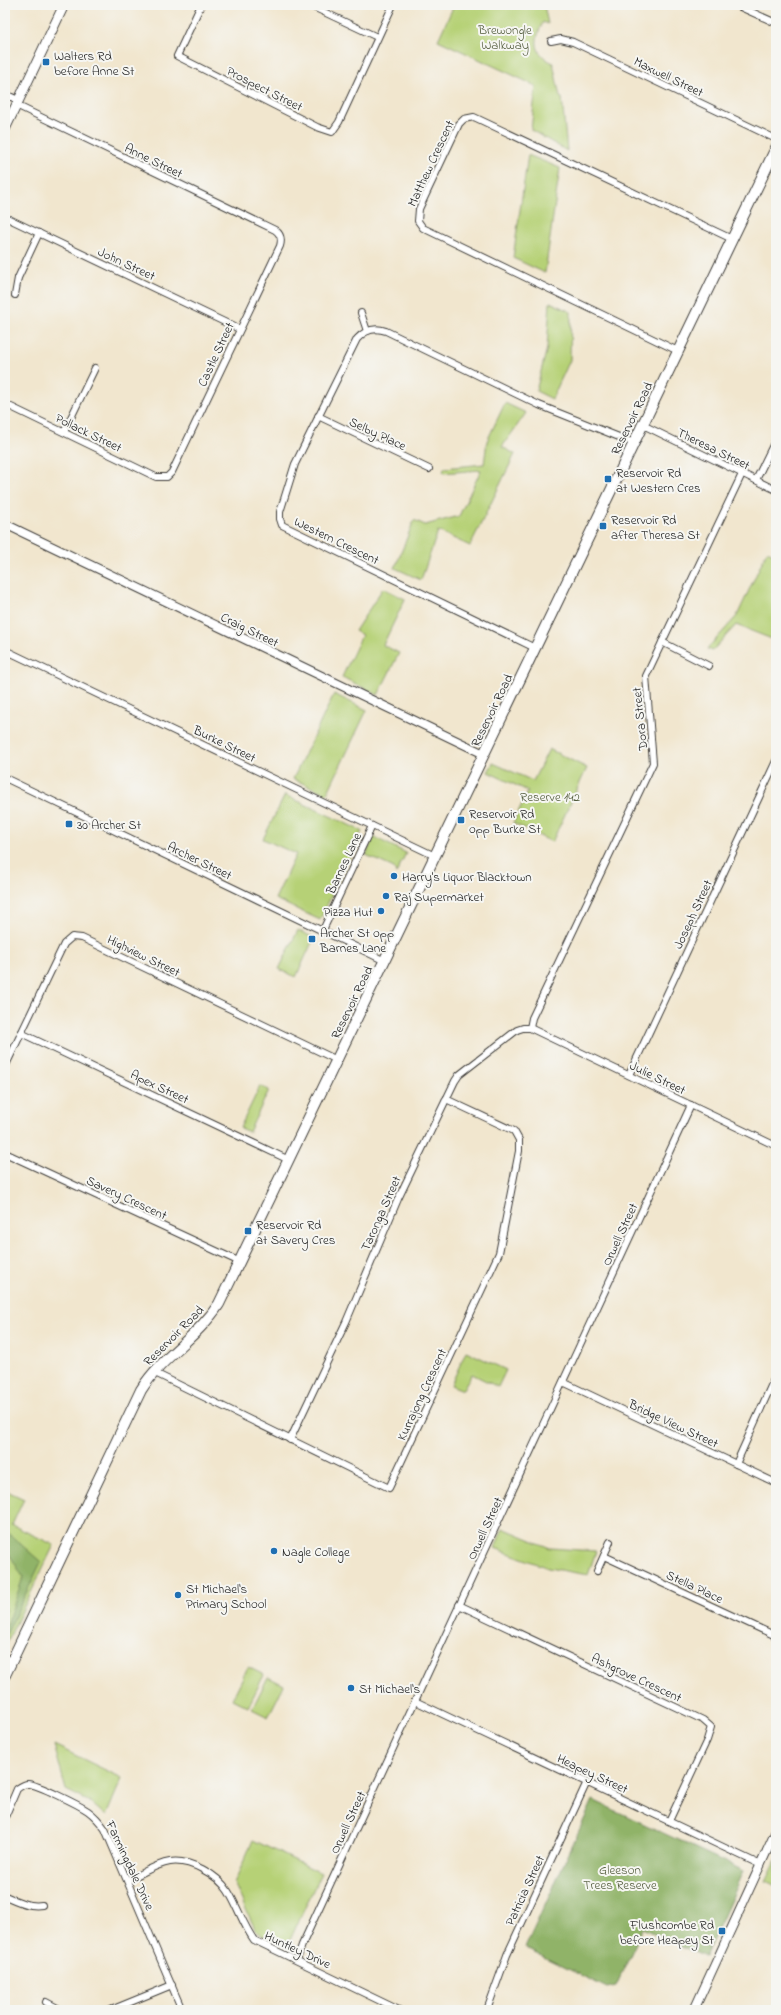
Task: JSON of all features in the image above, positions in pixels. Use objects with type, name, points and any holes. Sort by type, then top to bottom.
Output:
[{"type":"main road","points":[[5,129],[64,5]]},
{"type":"main road","name":"Reservoir Road","points":[[5,1675],[136,1401],[153,1372],[165,1359],[203,1326],[213,1313],[240,1262],[776,148]]},
{"type":"street","name":"Prospect Street","points":[[201,5],[177,56],[317,127],[332,132],[339,122],[377,37]]},
{"type":"street","points":[[309,5],[377,37],[393,5]]},
{"type":"street","points":[[736,5],[776,23]]},
{"type":"street","name":"Maxwell Street","points":[[551,40],[561,39],[573,42],[776,139]]},
{"type":"street","name":"Anne Street","points":[[5,94],[17,103],[275,230],[281,237]]},
{"type":"street","name":"Matthew Crescent","points":[[678,351],[423,228],[418,221],[418,212],[459,124],[467,118],[474,117],[732,239]]},
{"type":"street","name":"John Street","points":[[5,217],[240,329]]},
{"type":"street","points":[[15,294],[18,278],[39,233]]},
{"type":"street","name":"Castle Street","points":[[165,478],[172,472],[280,246],[281,237]]},
{"type":"street","points":[[361,313],[367,331],[378,329],[386,332],[539,405],[634,443]]},
{"type":"street","name":"Western Crescent","points":[[367,331],[360,335],[354,344],[295,464],[280,512],[282,525],[536,648]]},
{"type":"street","points":[[64,432],[95,368]]},
{"type":"street","name":"Pollack Street","points":[[5,404],[156,477],[165,478]]},
{"type":"street","name":"Selby Place","points":[[318,416],[429,469]]},
{"type":"street","name":"Theresa Street","points":[[643,425],[776,490]]},
{"type":"street","points":[[756,480],[776,439]]},
{"type":"street","name":"Dora Street","points":[[530,1028],[532,1018],[653,763],[645,678],[742,474]]},
{"type":"street","name":"Craig Street","points":[[5,524],[484,754]]},
{"type":"street","points":[[662,642],[709,666]]},
{"type":"street","name":"Burke Street","points":[[5,650],[435,856]]},
{"type":"street","name":"Joseph Street","points":[[629,1075],[776,761]]},
{"type":"street","name":"Archer Street","points":[[5,778],[322,932],[385,961]]},
{"type":"street","name":"Barnes Lane","points":[[322,932],[372,826]]},
{"type":"street","name":"Highview Street","points":[[5,1067],[64,944],[72,937],[82,938],[337,1060]]},
{"type":"street","name":"Julie Street","points":[[530,1028],[776,1146]]},
{"type":"street","name":"Taronga Street","points":[[290,1440],[346,1322],[398,1199],[446,1099],[459,1076],[517,1030],[530,1028]]},
{"type":"street","name":"Apex Street","points":[[21,1033],[289,1160]]},
{"type":"street","name":"Kurrajong Crescent","points":[[153,1372],[389,1488],[499,1253],[519,1151],[518,1137],[514,1131],[446,1099]]},
{"type":"street","name":"Orwell Street","points":[[297,1960],[302,1945],[691,1106]]},
{"type":"street","name":"Savery Crescent","points":[[5,1153],[240,1262]]},
{"type":"street","points":[[736,1464],[776,1375]]},
{"type":"street","name":"Bridge View Street","points":[[563,1382],[776,1483]]},
{"type":"street","points":[[597,1571],[610,1542]]},
{"type":"street","name":"Stella Place","points":[[604,1556],[776,1636]]},
{"type":"street","name":"Ashgrove Crescent","points":[[459,1606],[703,1720],[711,1727],[707,1740],[669,1821]]},
{"type":"street","name":"Heapey Street","points":[[415,1701],[761,1865]]},
{"type":"street","name":"Patricia Street","points":[[487,2010],[507,1955],[587,1782]]},
{"type":"street","name":"Farmingdale Drive","points":[[5,1817],[17,1790],[26,1784],[34,1785],[87,1810],[94,1816],[105,1829],[182,2010]]},
{"type":"street","points":[[694,2010],[776,1831]]},
{"type":"street","name":"Huntley Drive","points":[[128,1880],[170,1862],[191,1865],[218,1879],[228,1890],[246,1929],[254,1940],[399,2010]]},
{"type":"street","points":[[5,1896],[24,1904],[35,1906],[42,1905]]},
{"type":"street","points":[[111,2010],[172,1985]]},
{"type":"street","points":[[46,2002],[61,2010]]},
{"type":"green space","name":"Brewongle Walkway","points":[[454,5],[544,5],[548,24],[543,22],[538,35],[537,46],[542,55],[553,63],[560,97],[562,98],[567,151],[531,130],[536,86],[438,40]]},
{"type":"green space","points":[[528,155],[560,168],[545,273],[513,258]]},
{"type":"green space","points":[[550,302],[571,312],[570,360],[552,399],[536,391],[547,348]]},
{"type":"green space","points":[[505,403],[526,413],[502,447],[515,454],[470,546],[438,531],[421,580],[395,568],[414,520],[425,525],[459,516],[481,470],[443,473],[444,468],[484,464],[487,441]]},
{"type":"green space","points":[[767,551],[776,555],[776,631],[772,639],[736,625],[712,651],[707,649],[737,616]]},
{"type":"green space","points":[[383,588],[405,599],[383,645],[399,653],[378,695],[342,677],[362,635],[355,631]]},
{"type":"green space","points":[[334,694],[367,710],[327,794],[293,779]]},
{"type":"green space","name":"Reserve 142","points":[[549,749],[587,768],[552,842],[513,823],[528,791],[488,772],[493,763],[533,781]]},
{"type":"green space","points":[[285,795],[362,831],[320,920],[275,899],[296,854],[263,839]]},
{"type":"green space","points":[[374,837],[406,853],[396,874],[394,868],[366,855]]},
{"type":"green space","points":[[298,930],[314,938],[296,977],[279,969]]},
{"type":"green space","points":[[260,1086],[269,1090],[249,1132],[240,1128]]},
{"type":"green space","points":[[466,1351],[506,1370],[498,1387],[472,1374],[463,1390],[451,1385]]},
{"type":"green space","points":[[5,1490],[24,1499],[12,1525],[54,1545],[5,1646]]},
{"type":"green space","points":[[503,1528],[550,1548],[596,1551],[588,1575],[548,1568],[495,1548]]},
{"type":"green space","points":[[5,1533],[8,1533],[41,1562],[5,1637],[5,1625],[7,1625],[23,1577],[5,1547]]},
{"type":"green space","points":[[248,1667],[264,1675],[248,1707],[232,1699]]},
{"type":"green space","points":[[268,1677],[284,1685],[268,1717],[252,1709]]},
{"type":"green space","points":[[54,1745],[122,1778],[106,1816],[90,1802],[66,1790]]},
{"type":"green space","name":"Gleeson Trees Reserve","points":[[593,1800],[744,1871],[705,1957],[643,1928],[616,1986],[607,1988],[525,1948]]},
{"type":"green space","points":[[253,1840],[321,1873],[290,1940],[281,1943],[263,1935],[255,1929],[234,1883]]},
{"type":"green space","points":[[776,1860],[776,1886],[766,1881]]},
{"type":"place","name":"Walters Rd before Anne St","points":[[46,62]]},
{"type":"place","name":"Reservoir Rd at Western Cres","points":[[608,479]]},
{"type":"place","name":"Reservoir Rd after Theresa St","points":[[603,526]]},
{"type":"place","name":"Reservoir Rd opp Burke St","points":[[461,820]]},
{"type":"place","name":"30 Archer St","points":[[69,824]]},
{"type":"place","name":"Harry's Liquor Blacktown","points":[[394,876]]},
{"type":"place","name":"Raj Supermarket","points":[[386,896]]},
{"type":"place","name":"Pizza Hut","points":[[381,911]]},
{"type":"place","name":"Archer St opp Barnes Lane","points":[[312,939]]},
{"type":"place","name":"Reservoir Rd at Savery Cres","points":[[248,1231]]},
{"type":"place","name":"Nagle College","points":[[274,1551]]},
{"type":"place","name":"St Michael's Primary School","points":[[178,1595]]},
{"type":"place","name":"St Michael's","points":[[351,1688]]},
{"type":"place","name":"Flushcombe Rd before Heapey St","points":[[722,1931]]}]
